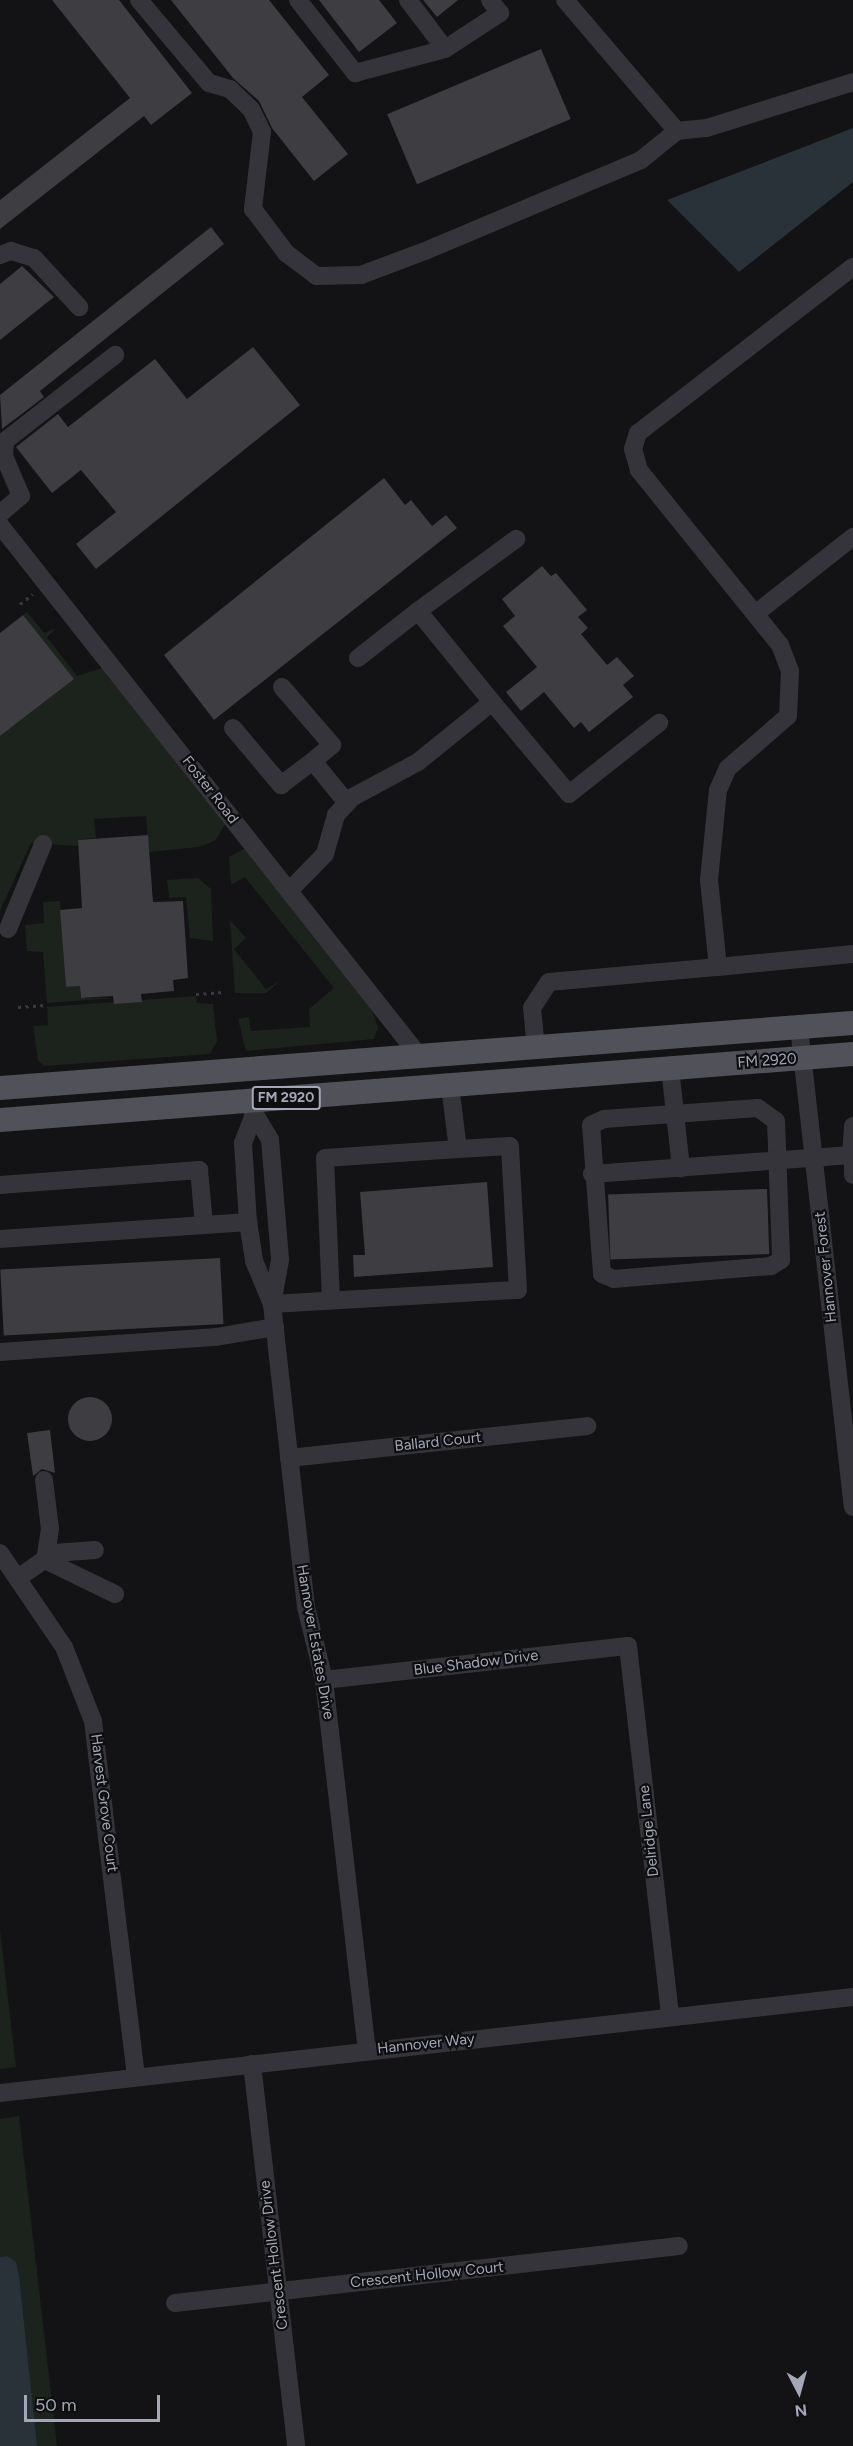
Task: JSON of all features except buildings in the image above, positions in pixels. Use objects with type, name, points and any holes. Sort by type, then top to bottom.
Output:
[{"type":"main road","name":"FM 2920","points":[[0,1088],[853,1023]]},
{"type":"main road","name":"FM 2920","points":[[0,1120],[251,1109],[450,1086],[853,1054]]},
{"type":"street","points":[[139,0],[209,83],[230,89],[251,109],[262,132],[253,209],[286,253],[316,276],[361,275],[425,251],[624,168],[677,131],[707,128],[853,82]]},
{"type":"street","points":[[298,0],[355,73],[445,49],[500,13],[490,0]]},
{"type":"street","points":[[408,0],[445,49]]},
{"type":"street","points":[[565,0],[677,131]]},
{"type":"street","points":[[0,255],[11,250],[34,258],[80,307]]},
{"type":"street","points":[[718,967],[709,880],[718,790],[728,768],[788,716],[792,694],[780,645],[639,470],[633,449],[638,434],[853,267]]},
{"type":"street","points":[[1,524],[21,496],[4,456],[5,441],[115,355]]},
{"type":"street","name":"Foster Road","points":[[1,524],[420,1057]]},
{"type":"street","points":[[756,614],[853,537]]},
{"type":"street","points":[[358,658],[516,538]]},
{"type":"street","points":[[418,611],[568,794],[659,723]]},
{"type":"street","points":[[233,728],[281,785],[313,761],[332,745],[282,687]]},
{"type":"street","points":[[290,890],[325,854],[336,815],[347,803],[418,762],[492,702]]},
{"type":"street","points":[[313,761],[347,803]]},
{"type":"street","points":[[8,929],[43,844]]},
{"type":"street","points":[[536,1048],[532,1008],[549,982],[853,954]]},
{"type":"street","name":"Hannover Forest","points":[[799,1027],[853,1507]]},
{"type":"street","points":[[670,1068],[681,1168]]},
{"type":"street","points":[[450,1086],[458,1149]]},
{"type":"street","name":"Hannover Estates Drive","points":[[251,1109],[243,1143],[248,1222],[254,1261],[272,1304]]},
{"type":"street","name":"Hannover Estates Drive","points":[[251,1109],[270,1140],[280,1260],[272,1304],[274,1327],[306,1607],[324,1680],[367,2051]]},
{"type":"street","points":[[767,1111],[776,1121],[780,1161],[781,1260],[771,1266],[614,1279],[602,1274],[598,1263],[591,1125],[604,1119],[676,1114],[767,1111]]},
{"type":"street","points":[[853,1126],[853,1175]]},
{"type":"street","points":[[272,1304],[518,1290],[510,1146],[325,1158],[331,1300]]},
{"type":"street","points":[[592,1174],[852,1154]]},
{"type":"street","points":[[0,1185],[200,1170],[204,1225]]},
{"type":"street","points":[[0,1239],[248,1222]]},
{"type":"street","points":[[0,1352],[216,1337],[274,1327]]},
{"type":"street","name":"Ballard Court","points":[[289,1458],[587,1426]]},
{"type":"street","points":[[44,1480],[50,1529],[45,1560]]},
{"type":"street","points":[[18,1578],[54,1553],[95,1550]]},
{"type":"street","name":"Harvest Grove Court","points":[[0,1553],[64,1647],[93,1721],[136,2078]]},
{"type":"street","points":[[45,1560],[115,1594]]},
{"type":"street","name":"Blue Shadow Drive","points":[[324,1680],[628,1646]]},
{"type":"street","name":"Delridge Lane","points":[[628,1646],[670,2017]]},
{"type":"street","name":"Hannover Way","points":[[0,2093],[853,1996]]},
{"type":"street","name":"Crescent Hollow Drive","points":[[252,2064],[296,2446]]},
{"type":"street","name":"Crescent Hollow Court","points":[[175,2303],[679,2246]]},
{"type":"path","points":[[196,994],[225,992]]},
{"type":"path","points":[[18,1007],[47,1005]]},
{"type":"shaded area","points":[[853,128],[853,182],[739,272],[667,200]]},
{"type":"shaded area","points":[[27,612],[44,633],[56,628],[47,637],[77,676],[102,668],[225,824],[216,840],[199,847],[149,852],[146,816],[94,819],[96,838],[78,840],[78,846],[31,843],[0,911],[0,736],[73,679],[23,615]]},
{"type":"shaded area","points":[[246,848],[371,1007],[378,1028],[374,1039],[246,1051],[238,1019],[249,1017],[251,1031],[310,1027],[309,1009],[334,988],[245,877],[231,885],[229,857]]},
{"type":"shaded area","points":[[198,878],[211,889],[213,941],[190,938],[186,897],[169,898],[167,880]]},
{"type":"shaded area","points":[[60,901],[66,987],[80,986],[81,998],[114,998],[47,1003],[43,952],[27,951],[25,925],[44,923],[43,902]]},
{"type":"shaded area","points":[[230,920],[246,938],[234,949],[266,989],[280,981],[266,993],[235,993]]},
{"type":"shaded area","points":[[196,996],[197,1003],[213,1004],[217,1041],[210,1054],[44,1066],[38,1060],[33,1026],[48,1025],[47,1007]]},
{"type":"shaded area","points":[[0,1930],[16,2067],[0,2069]]},
{"type":"shaded area","points":[[19,2116],[57,2446],[0,2446],[0,2119]]},
{"type":"shaded area","points":[[7,2256],[16,2262],[19,2276],[37,2446],[0,2446],[0,2257]]}]
